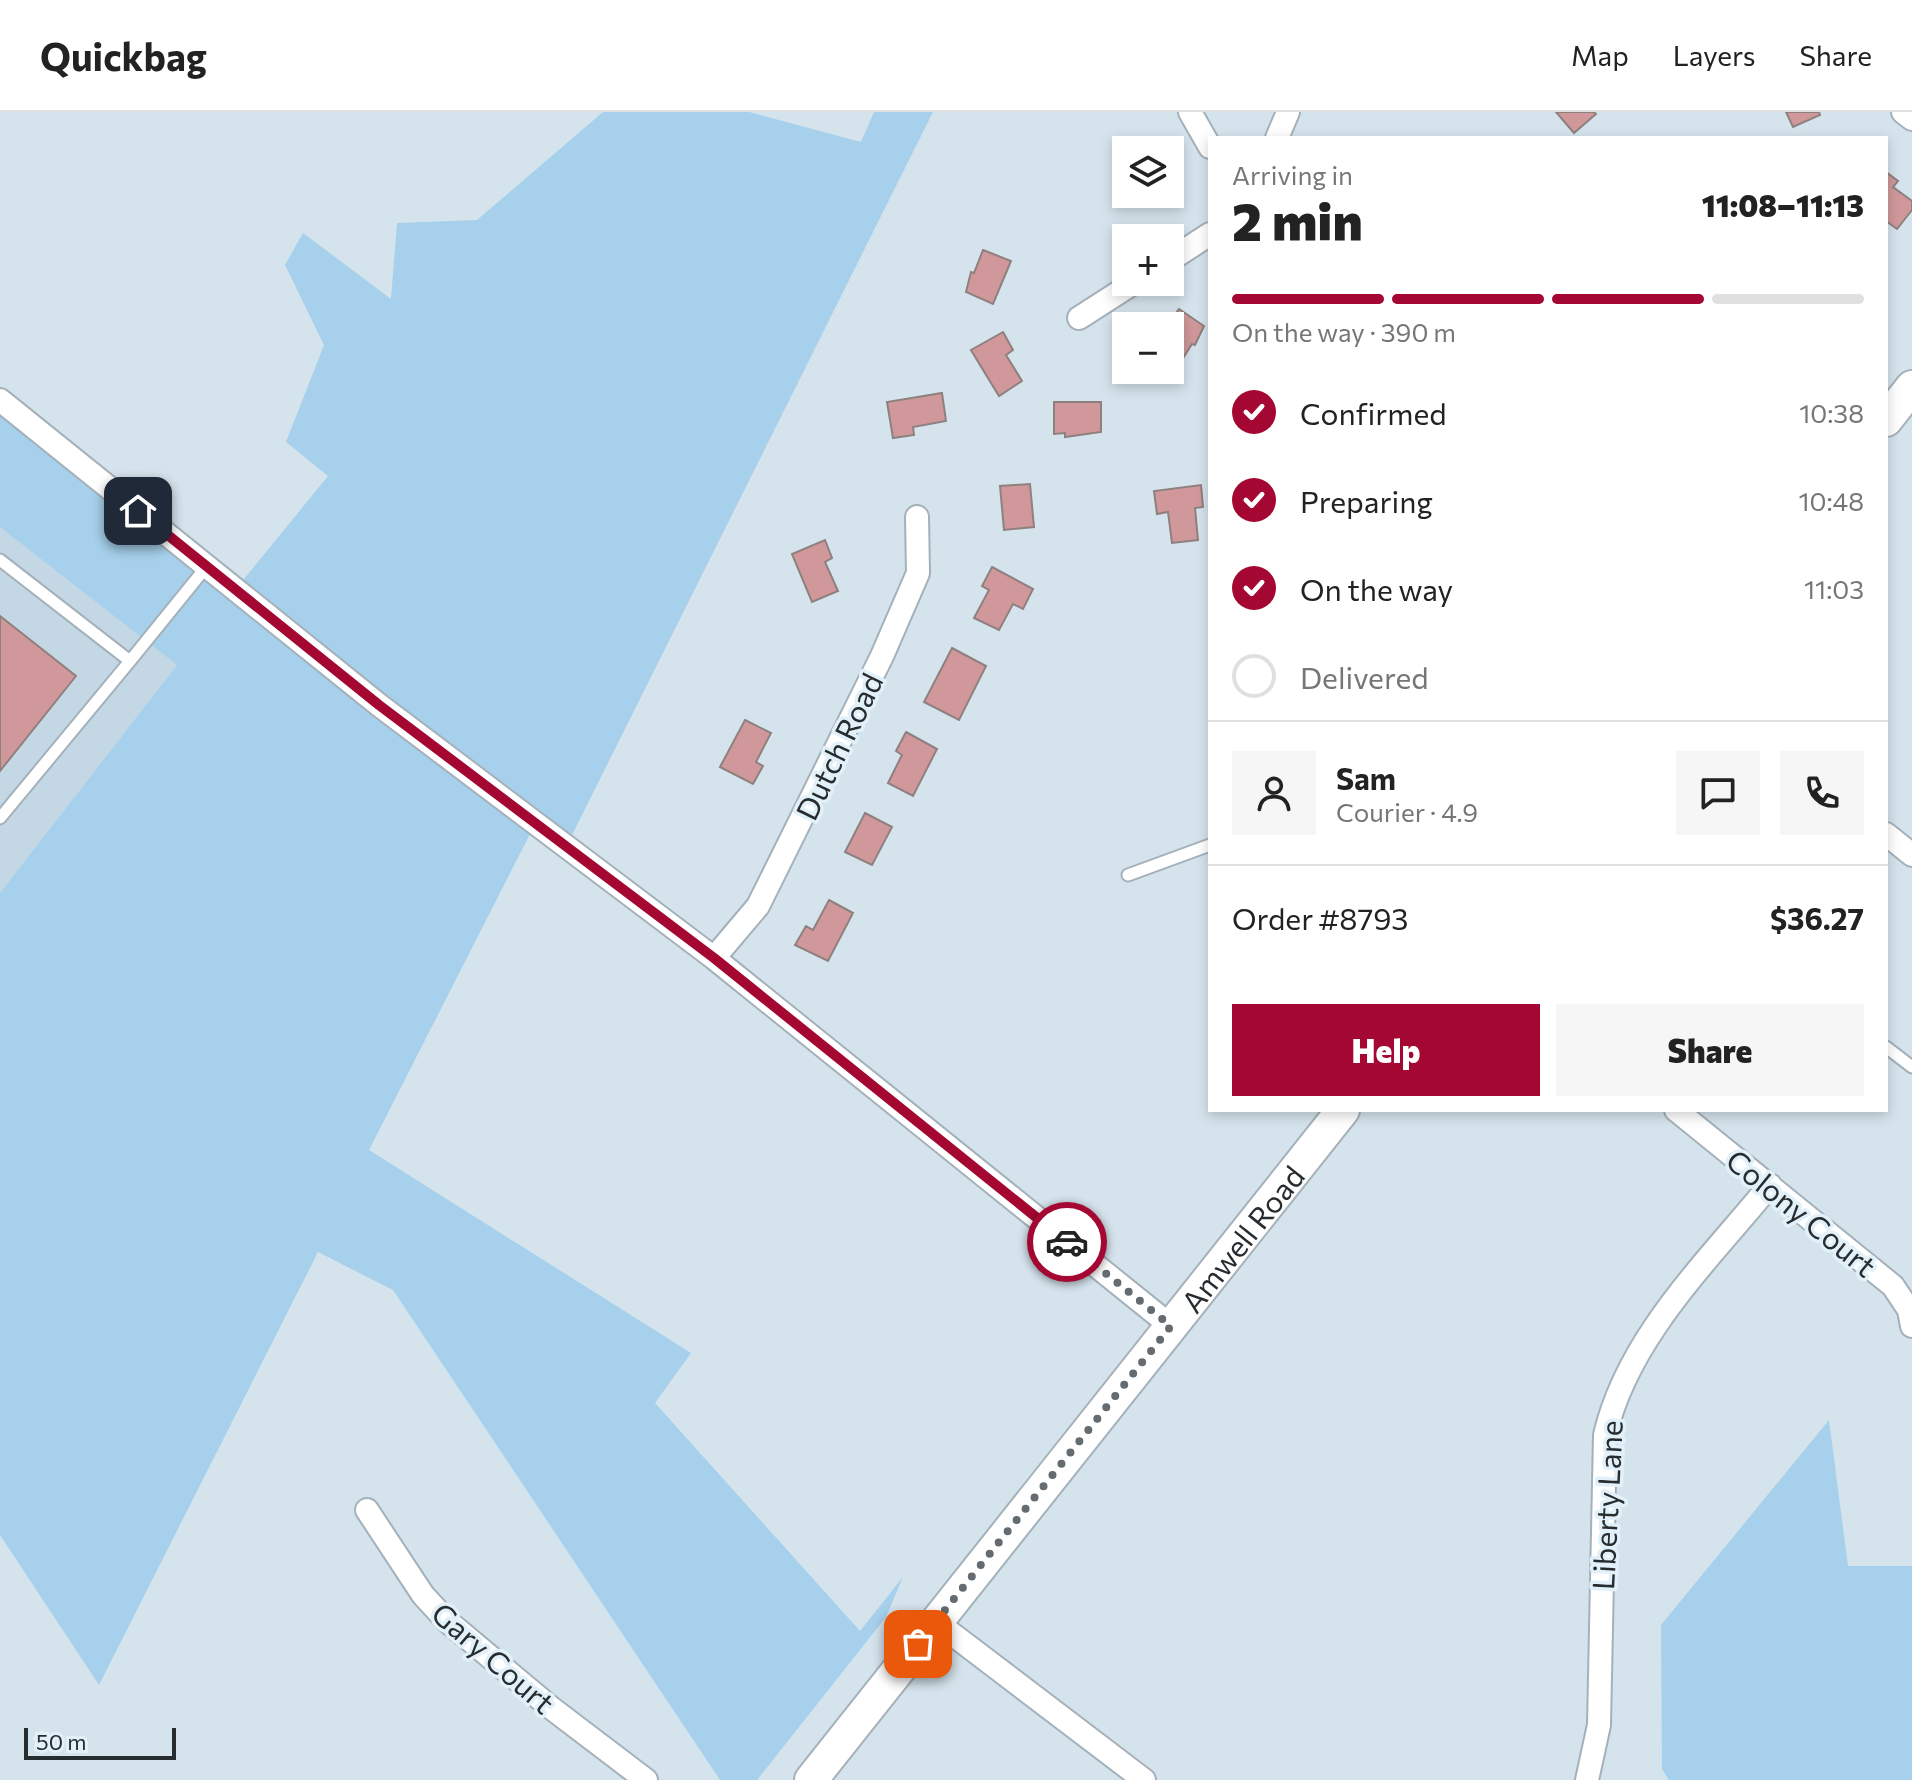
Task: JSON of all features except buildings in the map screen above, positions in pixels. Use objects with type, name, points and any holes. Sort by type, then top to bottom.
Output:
[{"type":"main road","points":[[1888,417],[1912,387]]},
{"type":"main road","name":"Amwell Road","points":[[811,1780],[1341,1112]]},
{"type":"street","points":[[1190,112],[1208,144]]},
{"type":"street","points":[[1278,136],[1288,112]]},
{"type":"street","points":[[1903,112],[1912,119]]},
{"type":"street","points":[[1184,251],[1208,235]]},
{"type":"street","points":[[1079,318],[1113,296]]},
{"type":"street","points":[[0,400],[379,705],[714,958],[1171,1326]]},
{"type":"street","name":"Dutch Road","points":[[714,958],[758,906],[882,656],[918,573],[917,517]]},
{"type":"street","points":[[1888,836],[1912,855]]},
{"type":"street","name":"Colony Court","points":[[1679,1112],[1893,1286],[1909,1310],[1912,1326]]},
{"type":"street","name":"Liberty Lane","points":[[1587,1780],[1599,1725],[1605,1435],[1613,1400],[1643,1343],[1770,1185]]},
{"type":"street","name":"Gary Court","points":[[367,1510],[423,1595],[446,1620],[646,1780]]},
{"type":"street","points":[[935,1621],[1144,1780]]},
{"type":"lane","points":[[0,560],[130,661]]},
{"type":"lane","points":[[0,818],[207,566]]},
{"type":"lane","points":[[1128,875],[1208,846]]},
{"type":"lane","points":[[1888,1049],[1912,1067]]},
{"type":"shaded area","points":[[603,112],[749,112],[861,142],[874,112],[933,112],[562,855],[531,832],[369,1150],[691,1353],[655,1403],[860,1631],[903,1577],[886,1617],[757,1780],[720,1780],[393,1290],[318,1252],[99,1685],[0,1535],[0,893],[177,665],[0,527],[0,409],[231,595],[328,476],[286,442],[324,345],[285,265],[303,233],[391,299],[397,223],[477,220]]},
{"type":"shaded area","points":[[0,526],[177,665],[0,893]]},
{"type":"shaded area","points":[[1829,1420],[1848,1566],[1912,1566],[1912,1780],[1669,1780],[1662,1769],[1661,1625]]},
{"type":"way so far","points":[[918,1644],[1171,1326],[1067,1242]]},
{"type":"route","points":[[138,511],[379,705],[714,958],[1067,1242]]}]
